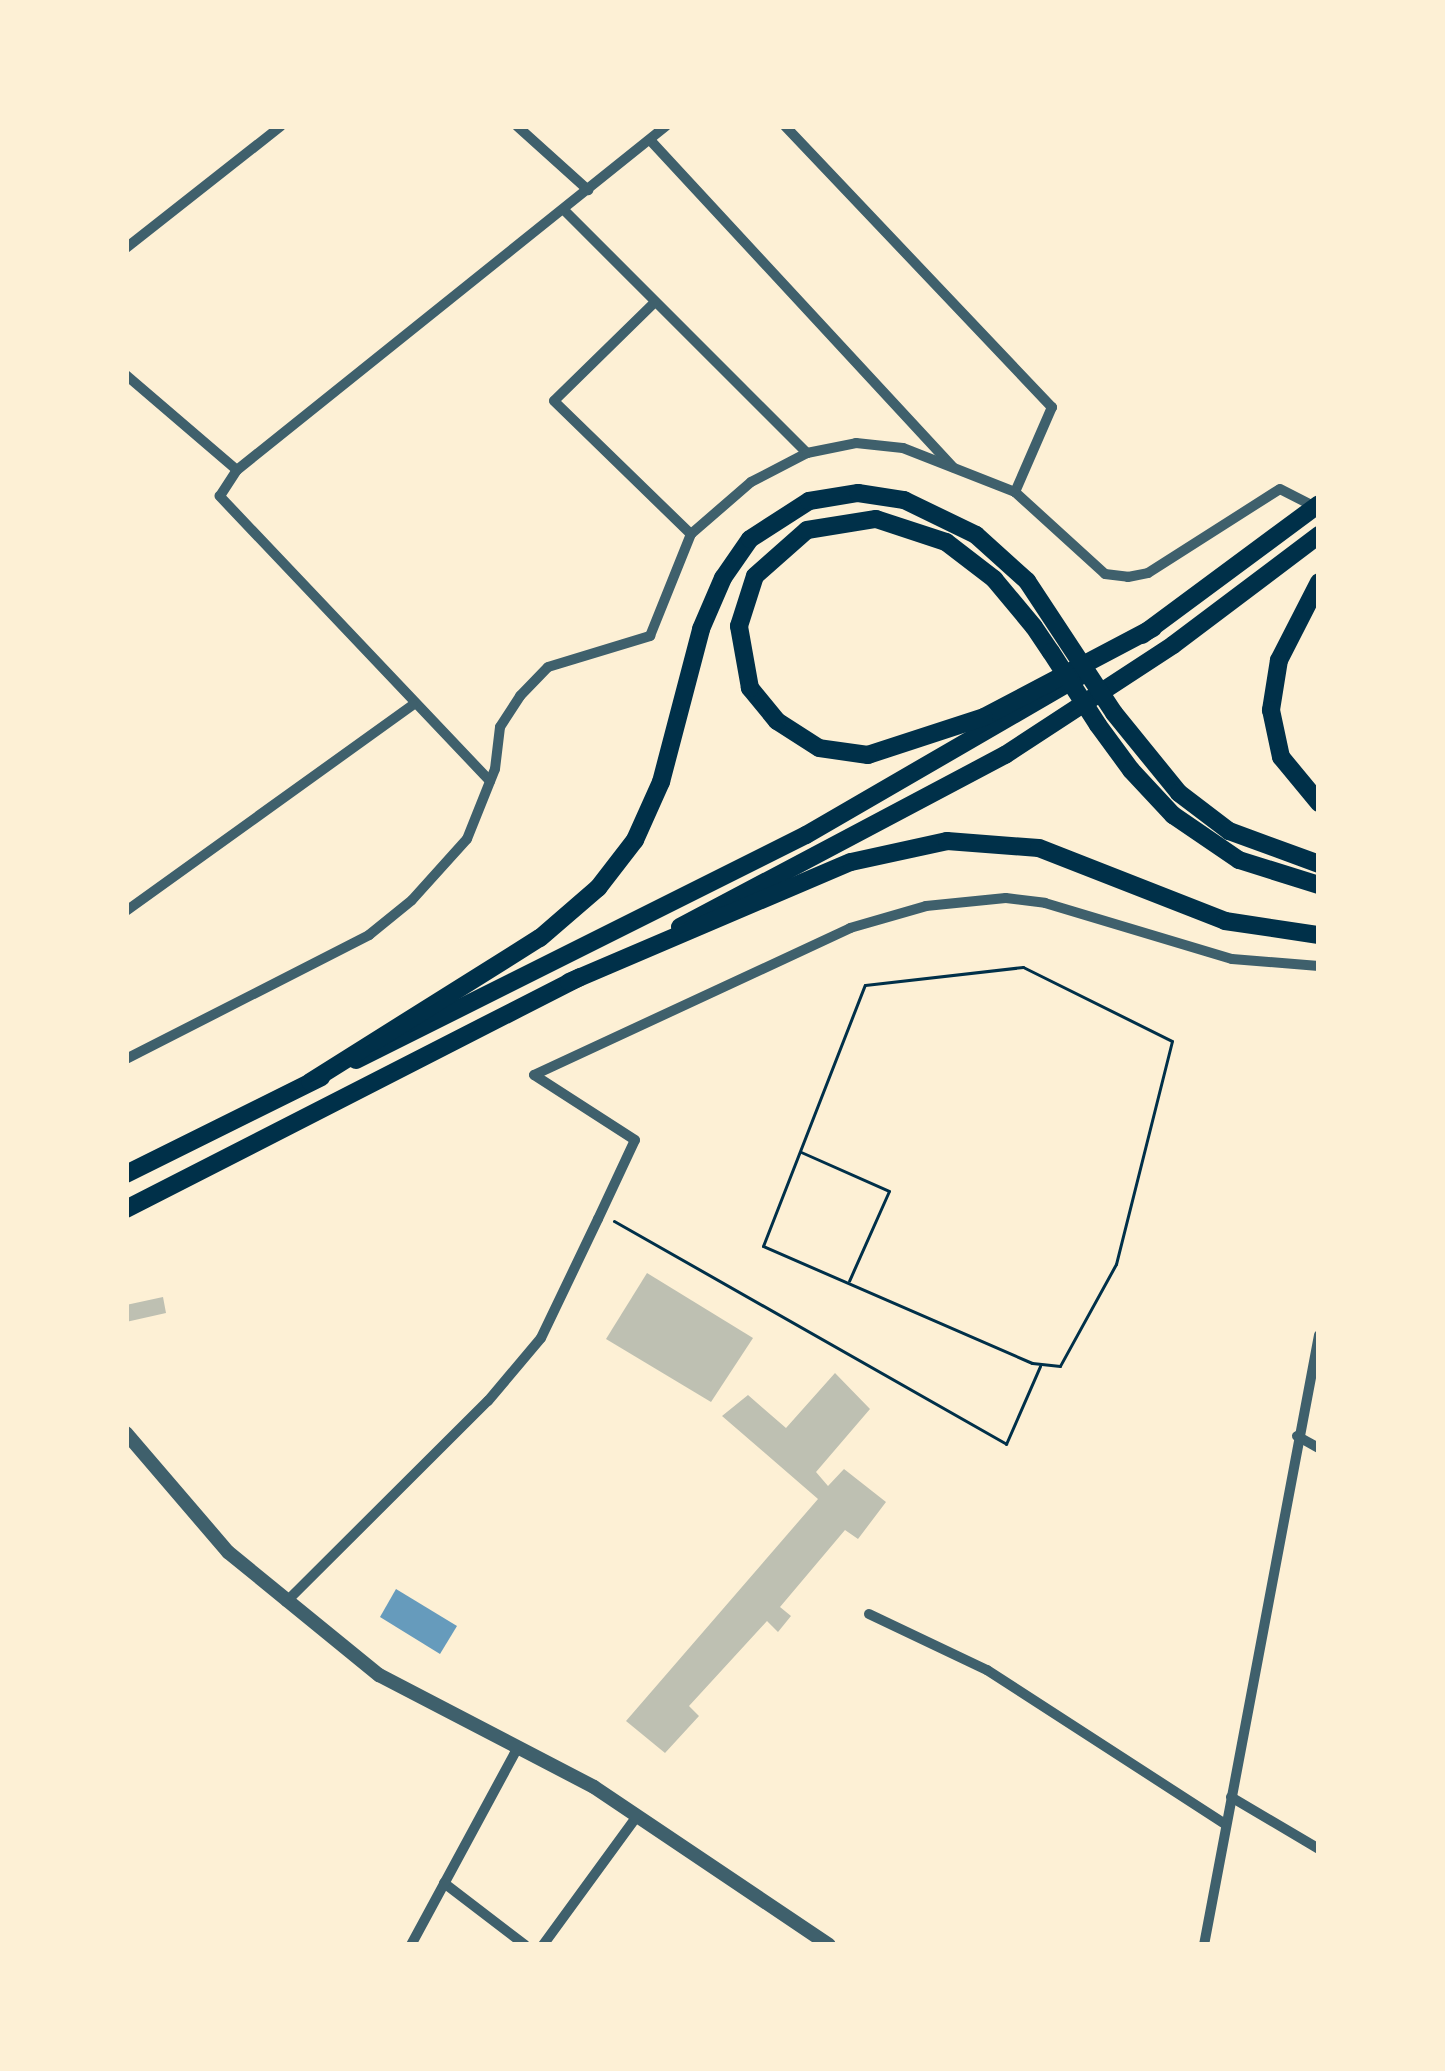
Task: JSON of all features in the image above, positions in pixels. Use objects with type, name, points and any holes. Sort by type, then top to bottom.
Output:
[{"type":"highway","points":[[310,1082],[540,938],[598,888],[635,840],[661,782],[723,578],[750,539],[788,512],[858,493],[929,508],[1000,555],[1068,640],[1106,719],[1151,793],[1196,833],[1240,860],[1319,885]]},
{"type":"highway","points":[[126,1174],[806,835],[989,734],[1153,628],[1317,506]]},
{"type":"highway","points":[[1153,628],[984,716],[868,755],[819,748],[777,721],[750,688],[739,626],[755,576],[787,542],[830,523],[876,519],[968,557],[1051,652],[1106,719],[1204,814],[1277,854],[1319,864]]},
{"type":"highway","points":[[126,1209],[1005,755],[1173,645],[1319,535]]},
{"type":"highway","points":[[1319,582],[1279,660],[1271,710],[1281,757],[1319,803]]},
{"type":"highway","points":[[569,982],[851,862],[946,841],[1039,848],[1225,921],[1319,935]]},
{"type":"street","points":[[126,248],[280,126]]},
{"type":"street","points":[[517,126],[588,190]]},
{"type":"street","points":[[490,781],[226,510],[220,496],[237,470],[666,126]]},
{"type":"street","points":[[785,126],[1052,407],[1015,492]]},
{"type":"street","points":[[650,140],[955,469]]},
{"type":"street","points":[[564,210],[807,454]]},
{"type":"street","points":[[655,302],[554,401],[691,534]]},
{"type":"street","points":[[126,374],[237,470]]},
{"type":"street","points":[[126,1058],[369,935],[467,839],[490,781],[500,727],[548,667],[650,636],[691,534],[751,482],[807,454],[880,446],[955,469],[1015,492],[1105,574],[1129,577],[1280,489],[1317,506]]},
{"type":"street","points":[[126,911],[413,705]]},
{"type":"street","points":[[286,1602],[488,1401],[541,1338],[601,1213],[635,1140],[534,1075],[882,916],[1006,898],[1094,915],[1232,958],[1319,966]]},
{"type":"street","points":[[1204,1945],[1319,1335]]},
{"type":"street","points":[[126,1433],[228,1552],[380,1675],[637,1816],[808,1939],[829,1945]]},
{"type":"street","points":[[1297,1436],[1319,1448]]},
{"type":"street","points":[[868,1615],[987,1670],[1225,1824]]},
{"type":"street","points":[[412,1944],[517,1749]]},
{"type":"street","points":[[1231,1797],[1319,1849]]},
{"type":"street","points":[[543,1945],[637,1816]]},
{"type":"street","points":[[444,1883],[525,1945]]},
{"type":"path","points":[[1023,967],[1172,1041],[1116,1264],[1060,1366],[1040,1364],[763,1246],[800,1151],[865,985],[1023,967]]},
{"type":"path","points":[[800,1151],[889,1191],[848,1283]]},
{"type":"path","points":[[601,1213],[1006,1444],[1040,1364]]},
{"type":"water","points":[[396,1589],[457,1626],[440,1654],[380,1617]]},
{"type":"building","points":[[647,1273],[753,1338],[711,1402],[606,1339]]},
{"type":"building","points":[[163,1297],[166,1313],[126,1322],[126,1305]]},
{"type":"building","points":[[835,1373],[870,1409],[816,1472],[828,1486],[844,1469],[886,1502],[858,1539],[845,1530],[780,1607],[791,1616],[778,1632],[767,1621],[689,1706],[699,1716],[665,1753],[626,1721],[818,1499],[722,1416],[748,1395],[786,1428]]}]
